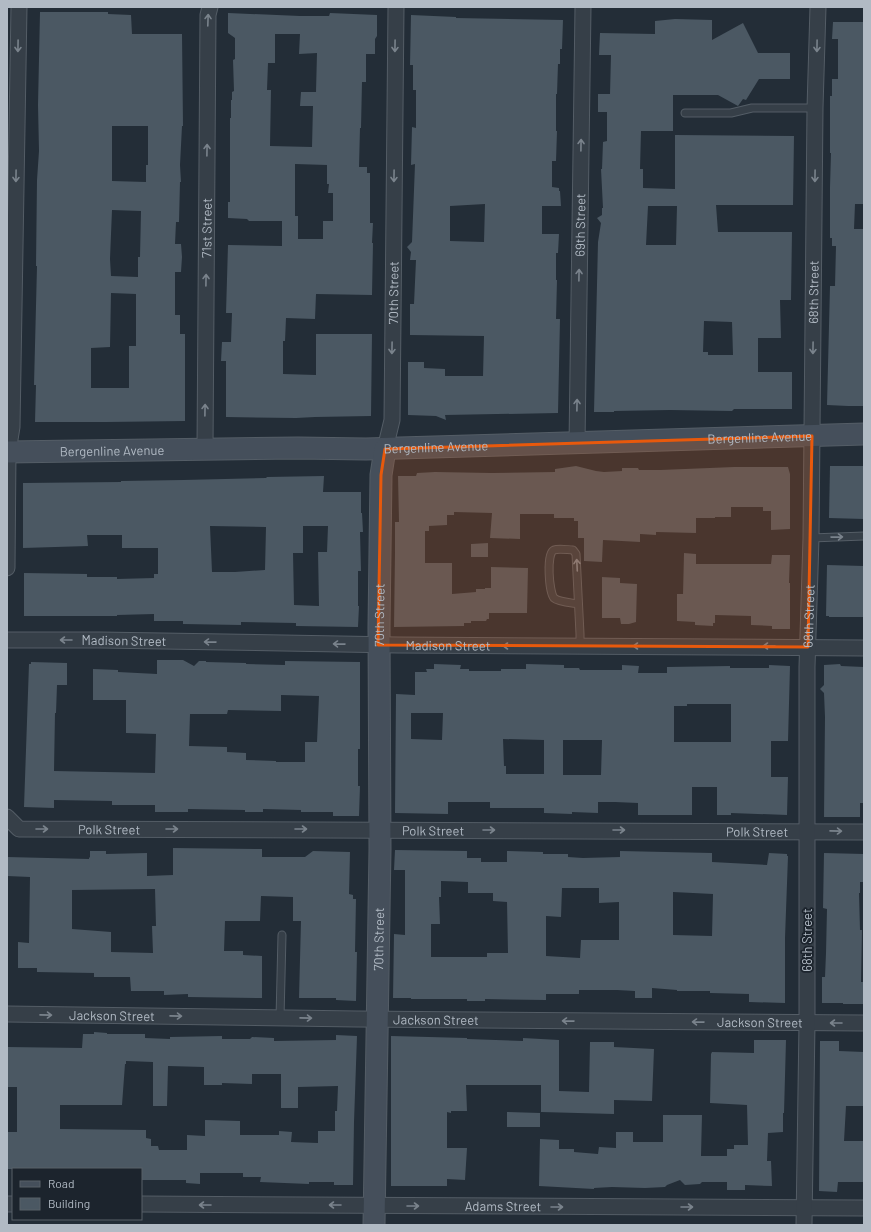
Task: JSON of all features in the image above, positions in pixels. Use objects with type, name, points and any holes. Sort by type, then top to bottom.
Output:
[{"type":"street","points":[[7,568],[8,452],[12,427],[11,288],[19,7]]},
{"type":"street","name":"71st Street","points":[[205,450],[208,15],[210,7]]},
{"type":"street","name":"70th Street","points":[[374,1215],[380,830],[378,644],[381,475],[392,420],[396,7]]},
{"type":"street","name":"69th Street","points":[[577,444],[583,7]]},
{"type":"street","name":"68th Street","points":[[804,1225],[808,1023],[807,667],[811,538],[815,108],[818,7]]},
{"type":"street","name":"Bergenline Avenue","points":[[8,452],[298,448],[385,449],[864,434]]},
{"type":"street","name":"Madison Street","points":[[7,640],[864,648]]},
{"type":"street","name":"Polk Street","points":[[7,817],[19,829],[864,832]]},
{"type":"street","name":"Jackson Street","points":[[7,1014],[864,1023]]},
{"type":"street","name":"Adams Street","points":[[142,1204],[374,1215],[864,1208]]},
{"type":"lane","points":[[685,113],[731,113],[752,108],[815,108]]},
{"type":"lane","points":[[811,538],[864,536]]},
{"type":"lane","points":[[578,604],[556,599],[552,596],[550,591],[549,560],[552,552],[555,550],[573,550],[576,554],[580,646]]},
{"type":"lane","points":[[280,1018],[282,935]]},
{"type":"highlighted area","points":[[812,436],[808,647],[378,645],[381,475],[385,449]]},
{"type":"building","points":[[40,12],[108,12],[108,14],[131,15],[132,34],[182,34],[183,126],[180,165],[181,182],[179,222],[176,222],[175,244],[181,244],[182,257],[181,272],[175,272],[175,315],[180,315],[180,334],[185,334],[185,421],[35,422],[36,385],[34,385],[37,266],[37,180],[39,151],[38,105]],"holes":[[[112,126],[148,126],[148,165],[146,165],[146,182],[112,181]],[[112,210],[141,211],[138,277],[111,276],[110,259]],[[111,293],[136,294],[136,346],[129,346],[129,388],[91,388],[91,348],[110,347]]]},
{"type":"building","points":[[228,13],[300,16],[329,16],[330,13],[377,15],[375,54],[366,54],[366,82],[362,82],[359,167],[367,167],[367,173],[370,173],[370,223],[373,223],[372,295],[316,294],[315,319],[286,318],[285,341],[283,341],[283,374],[316,375],[316,334],[372,334],[371,416],[296,418],[226,417],[226,361],[221,361],[222,342],[231,342],[232,313],[226,313],[228,245],[282,246],[282,221],[249,221],[247,219],[228,218],[228,202],[230,202],[230,118],[232,92],[234,91],[233,60],[235,59],[235,38],[228,33]],"holes":[[[275,34],[300,34],[299,54],[317,53],[316,92],[301,92],[300,106],[313,106],[312,147],[270,146],[271,90],[267,90],[268,63],[275,63]],[[295,164],[327,165],[327,184],[329,184],[328,193],[333,193],[333,221],[323,221],[323,239],[298,239],[298,216],[295,216]]]},
{"type":"building","points":[[411,15],[456,18],[563,20],[562,49],[560,49],[560,64],[558,64],[556,94],[556,161],[552,161],[552,187],[559,188],[561,206],[542,206],[542,234],[559,234],[558,253],[556,253],[556,319],[560,319],[558,413],[445,415],[446,420],[436,416],[408,415],[408,362],[424,362],[424,368],[445,369],[445,376],[483,376],[484,336],[410,335],[410,304],[414,304],[416,260],[410,260],[411,252],[407,247],[412,242],[415,164],[411,165],[412,127],[416,128],[416,90],[413,90],[413,65],[410,65]],"holes":[[[485,204],[484,242],[450,241],[450,206]]]},
{"type":"building","points":[[675,19],[712,20],[712,40],[743,23],[758,53],[790,53],[790,79],[759,79],[746,100],[743,99],[738,106],[718,95],[673,95],[673,131],[641,131],[640,169],[643,169],[643,188],[675,189],[675,135],[794,136],[793,205],[716,205],[718,232],[792,232],[791,300],[780,300],[781,338],[758,338],[758,372],[792,372],[792,409],[594,412],[598,242],[601,223],[597,218],[602,215],[603,208],[601,169],[603,142],[607,141],[607,112],[598,112],[598,94],[610,94],[611,55],[599,55],[600,33],[655,34],[655,21]],"holes":[[[648,206],[677,206],[676,245],[646,245]],[[704,321],[732,322],[733,355],[708,355],[708,352],[703,352]]]},
{"type":"building","points":[[833,22],[864,22],[864,204],[855,204],[854,229],[864,229],[864,406],[827,405],[830,286],[835,286],[836,246],[832,246],[832,238],[830,238],[830,96],[832,96],[832,79],[838,79],[838,39],[832,39]]},
{"type":"building","points":[[576,466],[604,472],[622,471],[622,468],[660,470],[734,467],[788,467],[790,474],[790,529],[771,530],[771,511],[763,511],[763,507],[731,507],[731,517],[696,518],[696,533],[656,532],[656,535],[640,534],[640,542],[603,540],[602,562],[584,561],[584,538],[578,538],[578,521],[574,521],[574,518],[554,518],[554,514],[520,514],[520,539],[490,538],[492,513],[454,512],[454,515],[447,515],[447,525],[429,526],[429,531],[425,531],[425,563],[452,563],[452,594],[476,592],[476,589],[491,588],[491,567],[528,568],[527,613],[489,613],[489,619],[486,621],[471,621],[471,623],[464,623],[464,626],[394,627],[395,522],[399,522],[398,476],[416,476],[417,473],[435,472],[555,472],[555,469]]},
{"type":"building","points":[[830,466],[864,466],[864,519],[829,518]]},
{"type":"building","points":[[324,476],[323,492],[361,492],[363,532],[360,532],[361,571],[358,571],[358,627],[296,626],[296,623],[241,622],[241,625],[183,624],[183,621],[154,621],[154,614],[117,616],[24,616],[24,573],[87,574],[87,577],[117,577],[117,579],[154,578],[154,574],[158,574],[158,548],[122,548],[122,535],[87,535],[88,546],[23,548],[23,483],[121,482]],"holes":[[[210,526],[266,527],[265,570],[212,572]],[[303,526],[328,526],[327,552],[318,552],[319,606],[294,605],[293,553],[303,553]]]},
{"type":"building","points":[[488,543],[488,557],[471,557],[471,544]]},
{"type":"building","points":[[684,553],[696,554],[696,564],[771,564],[772,555],[790,555],[790,629],[772,629],[772,626],[751,625],[751,616],[715,615],[715,623],[713,623],[713,626],[695,625],[695,622],[677,621],[677,594],[683,594]]},
{"type":"building","points":[[827,565],[864,566],[864,617],[826,616]]},
{"type":"building","points":[[602,577],[620,578],[620,583],[637,584],[636,622],[621,624],[620,618],[602,618]]},
{"type":"building","points":[[157,660],[183,660],[194,666],[199,661],[285,665],[285,661],[360,662],[360,749],[358,749],[358,786],[360,786],[359,816],[333,816],[333,812],[301,812],[301,810],[263,809],[263,812],[245,812],[245,810],[188,809],[188,812],[155,812],[155,805],[112,805],[112,801],[54,800],[54,808],[24,807],[29,664],[31,664],[31,662],[67,663],[67,685],[57,685],[54,771],[155,773],[156,734],[126,733],[126,700],[93,700],[93,669],[157,674]],"holes":[[[281,695],[319,696],[317,742],[305,742],[305,762],[246,760],[246,753],[227,752],[227,747],[189,746],[190,714],[227,714],[228,710],[281,711]]]},
{"type":"building","points":[[434,664],[461,665],[460,669],[469,669],[469,671],[501,671],[501,669],[526,669],[526,664],[564,665],[564,668],[579,668],[580,670],[622,670],[622,665],[639,666],[638,673],[667,673],[667,667],[730,666],[730,668],[769,668],[769,665],[790,666],[788,741],[771,741],[771,777],[788,777],[787,815],[731,813],[731,815],[717,815],[717,787],[692,787],[692,815],[638,815],[638,803],[615,802],[598,802],[598,813],[544,813],[544,808],[490,808],[490,802],[448,802],[448,814],[395,813],[396,694],[415,695],[415,672],[427,672],[426,669],[434,669]],"holes":[[[687,704],[731,704],[731,742],[674,742],[674,706],[687,706]],[[411,713],[443,713],[442,740],[411,739]],[[503,739],[544,740],[544,774],[506,774],[506,766],[504,766]],[[563,740],[602,740],[601,775],[563,775]]]},
{"type":"building","points":[[840,664],[841,666],[864,667],[864,803],[860,803],[860,817],[824,817],[825,717],[824,693],[820,689],[824,685],[824,665]]},
{"type":"building","points":[[173,848],[262,849],[262,857],[305,857],[313,851],[350,852],[349,894],[353,895],[353,899],[356,899],[356,1001],[336,1000],[336,998],[299,998],[301,921],[293,921],[293,897],[261,896],[260,921],[225,921],[224,951],[243,951],[243,955],[262,956],[262,998],[188,997],[188,994],[164,995],[164,991],[131,991],[130,977],[94,977],[94,973],[37,972],[37,968],[18,968],[18,942],[29,943],[30,877],[7,876],[7,857],[89,859],[90,851],[106,851],[106,854],[147,853],[147,876],[173,875]],"holes":[[[155,889],[156,926],[152,926],[153,953],[111,952],[111,932],[72,929],[72,890]]]},
{"type":"building","points":[[395,850],[467,851],[467,858],[481,858],[481,862],[507,862],[507,851],[543,852],[543,854],[568,854],[568,857],[583,858],[620,857],[620,851],[712,853],[712,862],[767,865],[769,853],[787,854],[785,1003],[749,1002],[749,994],[710,993],[710,991],[677,991],[652,988],[652,998],[635,998],[635,991],[579,990],[579,994],[546,994],[546,1000],[485,999],[485,1001],[467,1001],[467,999],[393,998],[394,934],[405,935],[405,870],[394,870]],"holes":[[[441,881],[468,882],[468,893],[493,893],[493,901],[507,902],[508,953],[487,953],[487,957],[431,957],[431,924],[440,924],[439,897],[441,897]],[[562,888],[599,888],[599,903],[619,902],[619,940],[581,940],[580,958],[546,956],[546,916],[561,917]],[[673,892],[713,894],[712,936],[673,935]]]},
{"type":"building","points":[[824,853],[864,854],[864,882],[860,882],[859,893],[860,930],[862,930],[861,982],[864,982],[864,1004],[822,1003],[822,977],[825,977],[827,909],[823,908]]},
{"type":"building","points":[[94,1032],[107,1034],[145,1034],[145,1038],[170,1039],[170,1037],[222,1036],[222,1039],[250,1039],[252,1037],[274,1038],[274,1041],[336,1040],[336,1035],[357,1036],[353,1185],[334,1185],[334,1182],[309,1182],[309,1184],[260,1182],[261,1177],[243,1177],[243,1173],[200,1173],[200,1184],[186,1183],[186,1180],[142,1180],[142,1168],[7,1169],[7,1132],[17,1132],[17,1087],[7,1087],[7,1047],[82,1048],[83,1034],[94,1034]],"holes":[[[126,1061],[153,1062],[153,1106],[167,1106],[168,1066],[204,1067],[204,1085],[222,1085],[222,1083],[252,1084],[252,1074],[281,1074],[281,1108],[298,1108],[298,1087],[338,1086],[337,1111],[335,1111],[335,1131],[318,1131],[318,1143],[291,1142],[292,1132],[279,1131],[279,1135],[240,1135],[240,1121],[205,1120],[205,1136],[187,1135],[187,1150],[159,1150],[158,1146],[151,1146],[151,1139],[146,1138],[146,1130],[60,1129],[60,1105],[122,1105]]]},
{"type":"building","points":[[391,1036],[523,1041],[523,1038],[559,1040],[559,1091],[589,1092],[590,1042],[614,1042],[614,1047],[654,1049],[652,1101],[614,1100],[614,1114],[541,1112],[541,1085],[466,1085],[467,1111],[447,1112],[447,1148],[467,1148],[465,1180],[447,1179],[447,1186],[391,1186]]},
{"type":"building","points":[[754,1040],[786,1040],[783,1132],[768,1133],[767,1161],[771,1161],[772,1186],[745,1185],[745,1190],[727,1190],[727,1182],[702,1182],[700,1184],[685,1185],[680,1180],[665,1187],[645,1188],[612,1187],[594,1189],[539,1186],[540,1139],[559,1140],[559,1149],[574,1149],[574,1152],[598,1154],[599,1147],[616,1148],[616,1132],[633,1132],[633,1142],[663,1142],[663,1115],[702,1115],[701,1156],[727,1156],[727,1149],[734,1149],[734,1145],[748,1145],[747,1105],[710,1103],[711,1054],[712,1052],[754,1053]]},
{"type":"building","points":[[820,1041],[839,1041],[839,1051],[864,1052],[864,1106],[846,1106],[844,1141],[864,1141],[864,1182],[838,1182],[837,1192],[819,1191]]},
{"type":"building","points":[[507,1112],[540,1113],[540,1127],[507,1127]]}]
